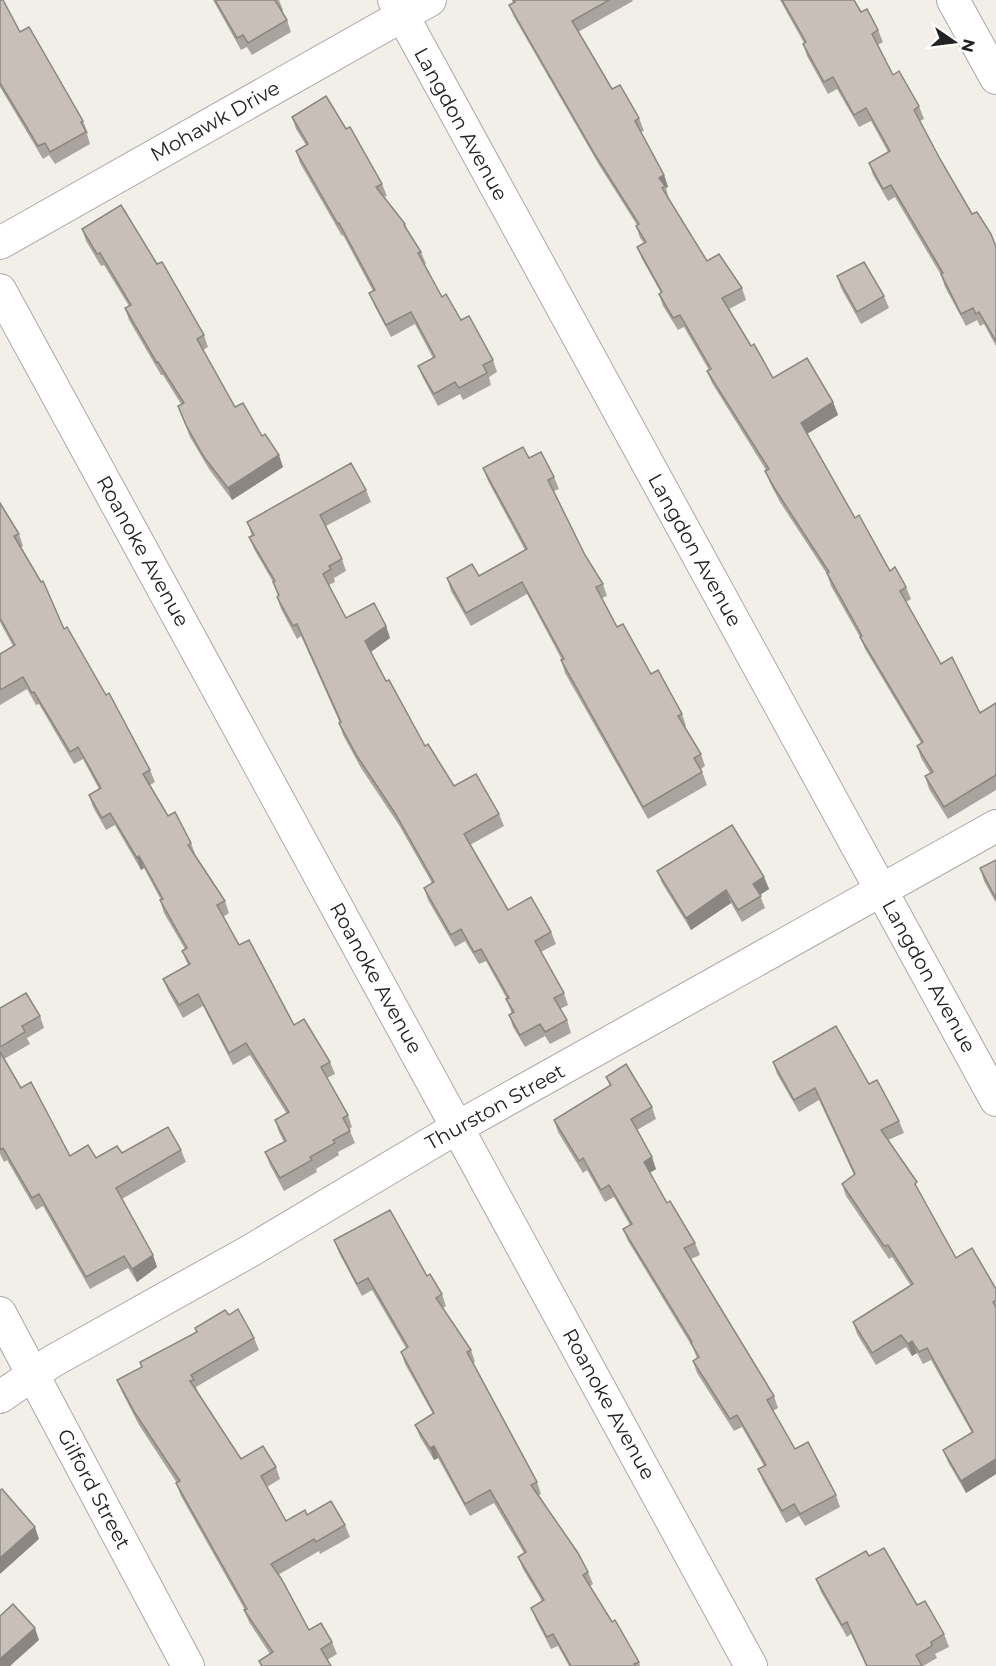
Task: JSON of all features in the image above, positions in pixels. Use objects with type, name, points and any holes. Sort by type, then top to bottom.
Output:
[{"type":"street","name":"Mohawk Drive","points":[[0,243],[398,8],[430,0]]},
{"type":"street","points":[[953,0],[996,78]]},
{"type":"street","name":"Langdon Avenue","points":[[398,8],[996,1100]]},
{"type":"street","name":"Roanoke Avenue","points":[[0,290],[752,1666]]},
{"type":"street","name":"Thurston Street","points":[[0,1397],[53,1361],[250,1251],[458,1127],[996,826]]},
{"type":"street","name":"Gilford Street","points":[[0,1313],[188,1666]]},
{"type":"building","points":[[0,0],[3,0],[20,32],[29,27],[83,121],[81,122],[86,132],[50,152],[45,143],[38,146],[0,83]]},
{"type":"building","points":[[215,0],[275,0],[287,20],[248,43],[243,35],[237,38]]},
{"type":"building","points":[[513,0],[609,0],[572,21],[612,89],[620,85],[639,118],[635,121],[664,175],[659,178],[665,186],[662,188],[707,261],[719,254],[742,288],[722,298],[751,346],[754,344],[773,378],[807,358],[833,402],[801,423],[855,518],[859,515],[890,571],[895,567],[906,587],[900,591],[941,664],[952,657],[980,713],[996,703],[996,775],[944,807],[925,776],[933,772],[917,746],[923,742],[860,637],[862,636],[827,573],[829,572],[775,489],[765,471],[769,469],[707,371],[711,369],[680,315],[673,318],[659,294],[662,292],[637,247],[646,242],[636,226],[639,224],[594,153],[509,5],[515,2]]},
{"type":"building","points":[[782,0],[854,0],[861,12],[867,9],[878,30],[872,34],[893,75],[899,71],[919,106],[914,110],[940,159],[972,214],[977,212],[991,234],[996,247],[996,341],[979,312],[976,314],[973,308],[961,314],[941,274],[943,273],[891,185],[883,189],[869,163],[890,151],[866,108],[854,115],[833,77],[824,82],[803,44],[806,42]]},
{"type":"building","points":[[326,96],[346,129],[350,127],[382,184],[376,187],[405,224],[442,297],[446,294],[461,320],[469,316],[493,360],[483,365],[487,373],[459,388],[455,382],[434,394],[418,366],[435,357],[411,312],[386,325],[369,293],[375,290],[339,223],[296,151],[308,144],[292,117]]},
{"type":"building","points":[[121,205],[157,264],[162,262],[204,335],[197,339],[235,407],[243,403],[262,436],[265,434],[279,455],[228,488],[204,457],[178,406],[184,403],[157,363],[125,308],[131,305],[100,253],[97,254],[82,229]]},
{"type":"building","points":[[864,262],[884,296],[857,312],[837,276]]},
{"type":"building","points":[[523,447],[529,458],[541,452],[554,477],[548,480],[585,555],[603,584],[596,587],[617,627],[623,624],[651,674],[658,670],[682,714],[678,716],[701,754],[694,758],[702,772],[643,807],[561,660],[564,659],[522,582],[466,613],[447,578],[472,564],[479,576],[527,549],[483,468]]},
{"type":"building","points":[[351,463],[366,490],[320,515],[342,559],[329,566],[331,569],[323,574],[346,618],[374,603],[386,626],[365,641],[386,681],[389,680],[425,746],[428,744],[454,786],[476,774],[499,814],[464,834],[508,910],[531,897],[551,932],[535,941],[564,993],[554,998],[567,1020],[545,1032],[540,1024],[520,1035],[509,1015],[514,1012],[506,999],[509,998],[481,949],[474,952],[461,929],[451,935],[424,888],[434,882],[395,813],[357,756],[339,723],[341,722],[297,624],[293,626],[277,597],[279,595],[273,582],[275,581],[249,537],[254,535],[247,522]]},
{"type":"building","points":[[0,503],[19,534],[14,536],[41,582],[43,581],[64,629],[67,627],[106,695],[109,693],[150,770],[143,774],[168,816],[175,812],[191,843],[188,845],[225,901],[217,905],[239,945],[249,940],[294,1025],[304,1019],[330,1062],[321,1067],[348,1115],[343,1118],[350,1131],[333,1140],[335,1143],[310,1157],[312,1160],[280,1178],[265,1152],[286,1141],[275,1120],[289,1112],[246,1043],[229,1053],[198,994],[179,1005],[163,979],[190,964],[182,951],[187,948],[139,856],[137,858],[110,813],[102,818],[89,795],[101,788],[78,747],[70,752],[23,677],[0,690],[0,654],[15,645],[0,618]]},
{"type":"building","points":[[732,825],[764,877],[753,884],[761,896],[738,910],[726,890],[686,918],[657,871]]},
{"type":"building","points":[[996,860],[996,899],[980,868]]},
{"type":"building","points":[[26,993],[40,1016],[22,1026],[25,1032],[0,1047],[0,1008]]},
{"type":"building","points":[[836,1026],[869,1084],[877,1080],[899,1121],[881,1130],[917,1182],[915,1184],[956,1258],[972,1248],[996,1289],[996,1300],[993,1302],[996,1308],[996,1459],[961,1481],[943,1450],[973,1432],[927,1348],[919,1352],[912,1341],[908,1344],[901,1335],[872,1353],[853,1322],[913,1284],[888,1245],[884,1246],[842,1184],[855,1174],[815,1088],[794,1100],[773,1062]]},
{"type":"building","points":[[0,1052],[21,1088],[31,1082],[70,1156],[88,1145],[96,1158],[117,1146],[122,1153],[168,1127],[181,1150],[116,1188],[153,1255],[132,1269],[124,1256],[86,1277],[39,1194],[32,1198],[3,1148],[0,1150]]},
{"type":"building","points":[[626,1064],[652,1107],[631,1119],[652,1157],[644,1162],[667,1203],[670,1201],[695,1243],[684,1248],[774,1396],[767,1400],[795,1449],[808,1442],[836,1495],[800,1514],[794,1504],[782,1511],[758,1469],[766,1465],[737,1415],[730,1419],[693,1361],[699,1357],[692,1342],[623,1229],[632,1224],[609,1185],[601,1190],[583,1158],[579,1161],[554,1120],[611,1085],[606,1077]]},
{"type":"building","points":[[390,1210],[427,1276],[430,1274],[442,1294],[436,1298],[471,1350],[467,1352],[537,1482],[531,1485],[578,1553],[588,1572],[583,1575],[612,1622],[615,1620],[639,1662],[634,1664],[635,1666],[571,1666],[553,1634],[547,1637],[531,1608],[544,1600],[518,1557],[526,1552],[490,1490],[465,1504],[434,1446],[430,1448],[415,1425],[434,1413],[401,1352],[408,1347],[368,1278],[357,1284],[334,1240]]},
{"type":"building","points":[[238,1309],[254,1338],[191,1375],[194,1380],[190,1381],[241,1459],[263,1446],[276,1467],[261,1476],[286,1521],[305,1510],[307,1515],[331,1501],[345,1525],[316,1542],[314,1539],[271,1564],[309,1630],[321,1623],[332,1642],[321,1649],[331,1666],[262,1666],[259,1661],[273,1652],[244,1610],[247,1609],[176,1483],[180,1481],[135,1413],[117,1380],[142,1367],[140,1362],[197,1332],[195,1328],[225,1310],[229,1315]]},
{"type":"building","points":[[2,1489],[35,1527],[0,1558],[0,1490]]},
{"type":"building","points":[[884,1548],[917,1605],[925,1601],[944,1634],[931,1642],[932,1646],[916,1655],[922,1666],[867,1666],[847,1622],[842,1625],[816,1579],[866,1551],[869,1556]]},
{"type":"building","points":[[13,1604],[35,1628],[0,1659],[0,1616]]}]
